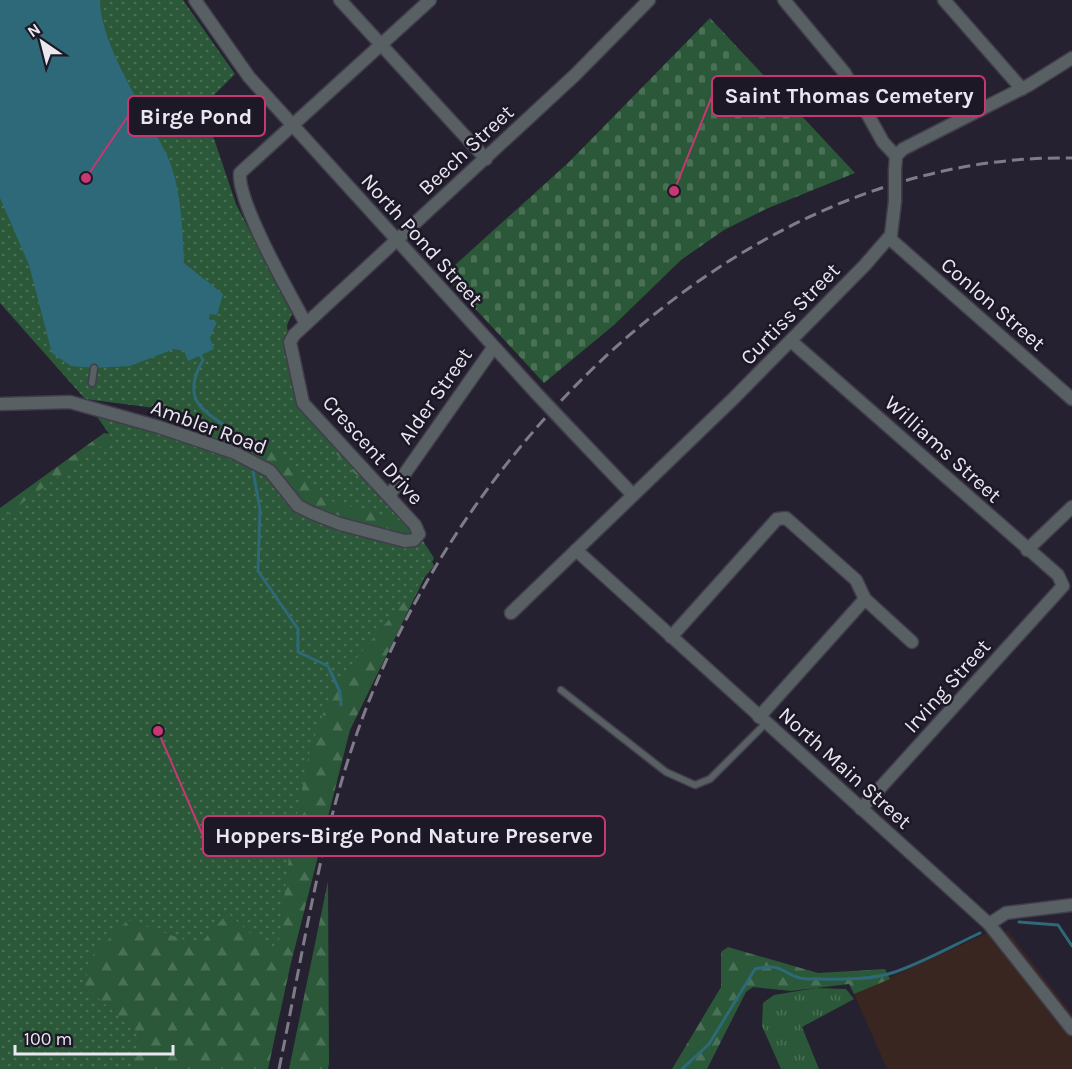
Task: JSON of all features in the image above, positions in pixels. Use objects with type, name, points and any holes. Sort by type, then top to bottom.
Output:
[{"type":"street","name":"North Pond Street","points":[[195,0],[249,77],[493,348],[633,495]]},
{"type":"street","points":[[340,0],[486,159]]},
{"type":"street","points":[[306,324],[269,252],[239,186],[240,173],[430,0]]},
{"type":"street","name":"Beech Street","points":[[306,324],[486,159],[649,0]]},
{"type":"street","points":[[784,0],[844,72],[883,142],[896,156]]},
{"type":"street","points":[[944,0],[1022,89]]},
{"type":"street","points":[[889,238],[895,221],[896,156],[903,149],[1022,89],[1072,58]]},
{"type":"street","name":"Curtiss Street","points":[[511,613],[791,341],[889,238]]},
{"type":"street","name":"Conlon Street","points":[[889,238],[1072,399]]},
{"type":"street","name":"Crescent Drive","points":[[306,324],[290,342],[303,402],[415,525],[418,536]]},
{"type":"street","name":"Williams Street","points":[[791,341],[1061,579],[1062,589]]},
{"type":"street","name":"Alder Street","points":[[389,496],[493,348]]},
{"type":"street","name":"Ambler Road","points":[[0,404],[70,402],[159,427],[233,452],[270,471],[298,506],[312,513],[340,524],[405,541],[414,540],[418,536]]},
{"type":"street","points":[[1027,550],[1072,507]]},
{"type":"street","points":[[671,637],[777,519],[786,518],[856,580],[865,599],[912,642]]},
{"type":"street","name":"North Main Street","points":[[576,550],[989,924],[1072,1029]]},
{"type":"street","name":"Irving Street","points":[[861,809],[1062,589]]},
{"type":"street","points":[[762,720],[865,599]]},
{"type":"street","points":[[989,924],[1006,914],[1072,905]]},
{"type":"lane","points":[[92,383],[94,368]]},
{"type":"lane","points":[[561,690],[666,772],[695,785],[710,779],[762,720]]},
{"type":"shaded area","points":[[1008,931],[1072,1014],[1072,1069],[887,1069],[854,994],[985,934]]},
{"type":"green space","points":[[0,0],[183,0],[235,74],[203,106],[236,204],[292,314],[287,325],[295,409],[351,470],[410,524],[325,499],[286,456],[265,442],[178,411],[85,399],[0,303]]},
{"type":"green space","points":[[710,18],[855,173],[766,209],[724,230],[681,260],[614,325],[544,383],[444,275],[569,162]]},
{"type":"green space","points":[[286,363],[298,407],[427,547],[434,558],[350,730],[290,967],[268,1069],[0,1069],[0,508],[104,433],[172,443],[188,449],[205,425]]},
{"type":"green space","points":[[93,411],[196,432],[237,445],[263,458],[293,489],[316,508],[354,525],[406,542],[417,536],[424,542],[434,566],[333,686],[310,750],[290,848],[277,958],[228,913],[199,945],[128,920],[89,959],[85,987],[139,1034],[133,1069],[0,1069],[0,519],[112,438]]},
{"type":"green space","points":[[328,881],[328,1069],[289,1069]]},
{"type":"green space","points":[[728,947],[818,973],[885,969],[890,979],[854,994],[849,984],[791,991],[753,987],[746,992],[707,1069],[672,1069],[721,987],[721,952]]},
{"type":"green space","points":[[816,988],[846,989],[854,999],[802,1027],[819,1069],[781,1069],[762,1026],[763,1003],[774,995]]},
{"type":"water","points":[[0,0],[100,0],[102,18],[116,58],[172,167],[180,208],[184,263],[223,294],[217,315],[210,314],[209,319],[217,322],[210,338],[214,349],[188,361],[184,351],[174,349],[130,366],[94,368],[71,366],[52,353],[29,265],[0,198]]},
{"type":"waterway","points":[[200,354],[203,360],[195,378],[194,392],[198,403],[250,448]]},
{"type":"waterway","points":[[253,471],[260,509],[258,571],[298,629],[298,652],[328,666],[340,692],[341,705]]},
{"type":"waterway","points":[[1019,922],[1058,925],[1072,946]]},
{"type":"waterway","points":[[682,1069],[709,1044],[755,969],[779,968],[793,976],[807,979],[874,977],[906,968],[980,933]]},
{"type":"railway","points":[[279,1069],[328,833],[354,741],[371,696],[420,593],[483,495],[559,403],[645,322],[741,253],[846,201],[956,168],[1072,158]]},
{"type":"place","name":"Birge Pond","points":[[86,178]]},
{"type":"place","name":"Saint Thomas Cemetery","points":[[674,191]]},
{"type":"place","name":"Hoppers-Birge Pond Nature Preserve","points":[[158,731]]}]
